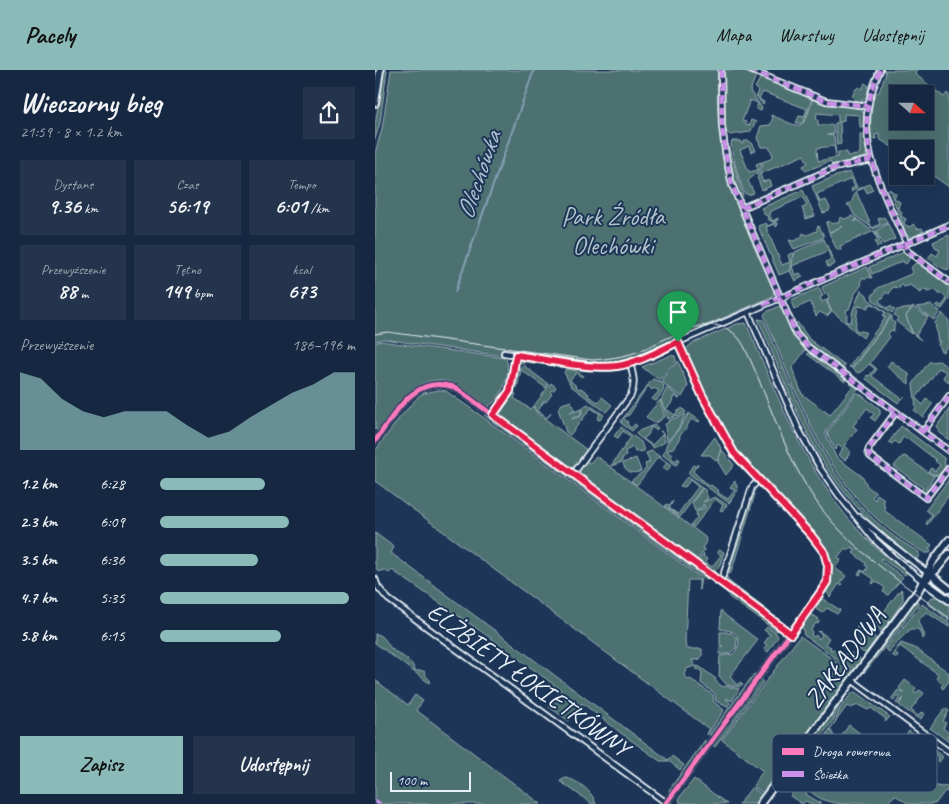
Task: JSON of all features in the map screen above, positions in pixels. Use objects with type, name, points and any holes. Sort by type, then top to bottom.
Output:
[{"type":"street","points":[[375,103],[380,70]]},
{"type":"street","points":[[721,70],[720,90],[724,144],[732,185],[794,331],[805,344],[949,452]]},
{"type":"street","points":[[750,70],[826,100],[868,106]]},
{"type":"street","points":[[879,70],[868,106],[867,130],[871,160],[905,240],[907,252],[949,282]]},
{"type":"street","points":[[742,208],[834,168],[871,160]]},
{"type":"street","points":[[504,353],[602,366],[617,366],[630,363],[949,225]]},
{"type":"street","points":[[748,312],[808,448],[828,481],[879,545],[949,600]]},
{"type":"street","points":[[667,803],[823,589],[828,576],[828,564],[822,548],[732,450],[702,395],[678,342]]},
{"type":"street","points":[[493,415],[510,391],[516,355]]},
{"type":"street","points":[[573,474],[631,395],[635,379],[630,363]]},
{"type":"street","points":[[375,441],[408,397],[420,388],[440,384],[456,388],[791,634]]},
{"type":"street","points":[[923,432],[949,396]]},
{"type":"street","points":[[896,412],[869,448],[870,456],[926,498],[949,468]]},
{"type":"street","points":[[720,582],[752,487],[759,480]]},
{"type":"street","points":[[850,510],[949,589]]},
{"type":"street","name":"ZAKŁADOWA","points":[[930,574],[949,540]]},
{"type":"street","name":"ZAKŁADOWA","points":[[812,734],[930,574],[949,554]]},
{"type":"street","name":"ELŻBIETY ŁOKIETKÓWNY","points":[[375,579],[381,592],[388,599],[667,803]]},
{"type":"street","points":[[852,680],[925,734]]},
{"type":"street","points":[[937,743],[949,752]]},
{"type":"street","name":"ZAKŁADOWA","points":[[760,804],[772,788]]},
{"type":"green space","points":[[384,70],[387,70],[380,123],[375,139],[375,125]]},
{"type":"green space","name":"Park Źródła Olechówki","points":[[391,70],[718,70],[718,124],[727,177],[742,220],[774,290],[773,296],[629,359],[607,363],[595,363],[504,350],[503,356],[383,339],[375,341],[375,153],[382,129]]},
{"type":"green space","points":[[724,70],[743,70],[756,75],[750,91],[762,108],[761,111],[756,109],[758,103],[750,100],[742,121],[746,122],[745,125],[749,126],[751,120],[756,122],[750,132],[730,135],[725,130]]},
{"type":"green space","points":[[884,70],[917,70],[915,74],[929,85],[889,85],[889,130],[934,130],[934,89],[944,97],[947,93],[949,95],[949,187],[934,176],[934,140],[889,140],[889,145],[879,139],[879,134],[875,135],[876,139],[871,138],[874,94],[879,92],[886,73]]},
{"type":"green space","points":[[761,77],[812,98],[803,123],[796,123],[799,116],[804,117],[807,109],[763,92],[759,99],[764,102],[763,105],[756,96],[758,90],[755,88]]},
{"type":"green space","points":[[865,83],[869,86],[866,97],[856,101],[852,97],[855,90],[858,87],[862,89]]},
{"type":"green space","points":[[813,99],[835,105],[859,107],[865,114],[863,127],[860,127],[859,115],[844,114],[844,121],[840,122],[841,144],[837,145],[835,123],[838,123],[838,115],[817,113],[818,125],[833,125],[834,134],[827,135],[834,136],[836,155],[834,146],[817,148],[818,161],[838,157],[838,152],[847,152],[847,156],[858,155],[860,152],[860,134],[864,134],[867,152],[865,157],[833,166],[830,161],[806,171],[803,166],[808,163],[804,155],[760,174],[763,182],[769,180],[771,186],[762,190],[757,177],[763,167],[762,162],[771,159],[773,155],[769,147],[761,147],[757,138],[761,126],[770,125],[773,118],[771,115],[789,123],[800,125],[806,118]]},
{"type":"green space","points":[[732,141],[741,141],[741,144],[744,141],[749,141],[756,150],[751,152],[749,146],[740,150],[749,172],[758,170],[756,164],[761,162],[759,171],[748,181],[754,193],[749,195],[744,193],[736,168],[731,145]]},
{"type":"green space","points":[[728,144],[743,196],[741,199],[734,178]]},
{"type":"green space","points":[[850,172],[857,187],[852,192],[851,189],[855,187],[851,179],[817,194],[820,202],[826,200],[830,208],[829,211],[823,213],[812,186]]},
{"type":"green space","points":[[870,184],[873,190],[867,193],[865,188],[856,191]]},
{"type":"green space","points":[[889,189],[896,194],[894,198],[900,202],[898,208],[902,212],[901,216],[906,219],[905,225],[910,227],[913,224],[918,229],[922,228],[922,234],[912,238],[905,234]]},
{"type":"green space","points":[[803,190],[815,216],[806,219],[802,208],[807,206],[803,197],[769,212],[772,221],[778,218],[778,220],[773,222],[767,219],[768,216],[765,215],[761,208]]},
{"type":"green space","points":[[856,191],[872,227],[854,215],[850,206],[847,205],[851,203]]},
{"type":"green space","points":[[852,216],[857,219],[854,222],[858,220],[874,231],[840,246],[841,250],[837,250],[829,233],[843,226],[829,232],[826,223],[829,221],[832,224],[839,222],[840,217],[845,219]]},
{"type":"green space","points":[[884,217],[888,223],[874,229],[872,228],[880,224],[878,219]]},
{"type":"green space","points":[[776,222],[778,225],[776,227],[774,224],[766,227],[782,265],[790,262],[788,255],[793,254],[789,271],[779,275],[758,226],[766,223],[768,226]]},
{"type":"green space","points":[[888,224],[895,239],[883,244],[876,231]]},
{"type":"green space","points":[[819,226],[824,236],[823,238],[794,249],[789,240],[793,241],[801,238],[803,233],[807,235],[817,231]]},
{"type":"green space","points":[[874,231],[881,245],[877,247],[875,241],[877,239]]},
{"type":"green space","points":[[949,235],[949,270],[928,258],[932,253],[937,256],[940,250],[935,247],[933,242]]},
{"type":"green space","points":[[824,239],[835,264],[828,267],[826,262],[831,259],[828,251],[792,266],[795,275],[800,273],[803,277],[795,281],[790,271],[795,252]]},
{"type":"green space","points":[[904,252],[910,257],[907,263],[905,264],[903,261],[872,274],[869,267]]},
{"type":"green space","points":[[916,263],[949,285],[949,299],[942,309],[936,306],[938,304],[942,306],[947,299],[942,294],[939,294],[936,290],[927,292],[926,289],[919,293],[911,285],[904,287],[900,285],[900,288],[893,287],[889,294],[886,292],[883,298],[881,298],[879,301],[887,308],[890,306],[895,310],[892,313],[873,300],[872,296],[878,288],[911,274],[910,268]]},
{"type":"green space","points":[[867,267],[872,278],[868,277],[866,279],[863,277],[860,282],[862,284],[854,295],[849,309],[846,310],[846,323],[831,310],[827,300],[829,298],[828,294],[825,295],[822,287]]},
{"type":"green space","points":[[819,288],[823,296],[820,297],[822,302],[826,300],[831,312],[827,316],[820,312],[816,316],[810,302],[794,309],[791,302],[793,299]]},
{"type":"green space","points":[[861,290],[867,295],[868,299],[891,316],[852,368],[849,367],[886,317],[883,316],[885,312],[873,304],[868,305],[868,308],[858,306],[855,330],[866,332],[863,338],[847,324],[847,322],[851,322],[853,310]]},
{"type":"green space","points":[[931,305],[940,311],[934,320],[916,307]]},
{"type":"green space","points":[[780,306],[793,334],[804,348],[804,352],[792,368],[802,394],[830,415],[852,387],[851,383],[859,387],[825,433],[836,457],[863,477],[867,486],[876,493],[872,497],[875,500],[877,494],[883,498],[885,511],[932,545],[929,549],[930,553],[925,553],[898,536],[867,509],[829,459],[800,402],[764,315],[766,312]]},
{"type":"green space","points":[[913,307],[928,317],[916,335],[921,340],[913,334],[906,316]]},
{"type":"green space","points":[[912,308],[906,316],[912,334],[896,321],[898,318],[894,315],[897,310]]},
{"type":"green space","points":[[942,313],[949,321],[949,344],[943,352],[938,344],[940,341],[938,342],[935,323]]},
{"type":"green space","points":[[892,316],[892,321],[895,323],[894,331],[891,330],[888,334],[890,337],[870,363],[877,369],[872,376],[902,399],[898,403],[866,379],[867,375],[869,376],[875,369],[869,364],[858,373],[852,369]]},
{"type":"green space","points":[[758,319],[764,320],[799,406],[828,461],[864,510],[887,531],[919,552],[916,560],[890,539],[857,507],[820,457],[808,435]]},
{"type":"green space","points":[[797,322],[810,340],[845,366],[842,368],[808,344],[798,332],[795,325]]},
{"type":"green space","points":[[746,323],[796,436],[827,490],[845,515],[866,538],[907,572],[905,575],[881,558],[880,560],[903,577],[888,595],[883,592],[885,588],[876,581],[872,583],[874,579],[862,571],[860,575],[858,574],[861,570],[865,572],[868,567],[865,565],[866,563],[853,553],[856,550],[851,547],[848,550],[845,548],[838,557],[841,560],[835,568],[846,576],[841,582],[842,586],[839,584],[830,597],[826,591],[831,568],[826,549],[736,451],[702,390],[685,350],[691,344],[737,324]]},
{"type":"green space","points":[[380,341],[505,358],[508,368],[506,381],[501,393],[488,407],[459,386],[445,381],[433,381],[422,384],[402,400],[379,431],[375,429],[375,343]]},
{"type":"green space","points":[[809,353],[844,376],[845,382],[807,354]]},
{"type":"green space","points":[[671,355],[675,356],[676,361],[660,379],[642,367]]},
{"type":"green space","points":[[523,360],[590,368],[590,371],[526,362],[519,363]]},
{"type":"green space","points":[[678,361],[688,386],[682,397],[666,386],[662,379]]},
{"type":"green space","points":[[891,361],[909,374],[909,384],[887,367]]},
{"type":"green space","points":[[939,361],[949,368],[949,382],[943,378],[946,372],[939,368],[916,398],[923,405],[927,399],[933,403],[923,417],[914,410],[916,408],[913,384],[929,362]]},
{"type":"green space","points":[[523,365],[548,384],[546,388],[521,370],[516,387],[519,368]]},
{"type":"green space","points":[[566,369],[577,371],[583,375],[582,377],[576,373],[570,380],[579,389],[581,388],[589,394],[588,396],[598,402],[602,397],[612,405],[606,412],[571,386],[564,372]]},
{"type":"green space","points":[[653,379],[662,382],[664,388],[656,401],[652,399],[659,391],[654,388],[652,390],[648,386],[635,403],[629,415],[623,418]]},
{"type":"green space","points":[[551,383],[556,387],[550,392],[552,394],[546,402],[544,401],[538,411],[547,418],[535,410],[534,406]]},
{"type":"green space","points":[[667,388],[680,398],[674,396],[671,404],[666,409],[675,415],[682,408],[686,412],[668,419],[661,400]]},
{"type":"green space","points":[[439,390],[446,391],[480,415],[701,578],[699,590],[699,580],[688,580],[685,641],[686,649],[702,649],[702,656],[699,660],[692,660],[695,666],[686,669],[684,675],[713,695],[714,702],[724,710],[707,735],[709,729],[375,481],[375,451],[400,417],[419,396]]},
{"type":"green space","points":[[857,392],[880,409],[880,414],[875,421],[871,418],[874,414],[867,408],[853,426],[857,429],[844,446],[851,452],[845,460],[838,455],[843,449],[838,445],[835,450],[827,433]]},
{"type":"green space","points":[[513,393],[516,394],[514,398],[530,409],[533,406],[537,413],[587,450],[575,467],[569,467],[502,417],[501,413]]},
{"type":"green space","points":[[660,400],[665,417],[654,423],[646,417]]},
{"type":"green space","points":[[571,401],[575,410],[570,413],[582,409],[580,415],[572,419],[581,416],[583,407],[588,404],[604,415],[600,420],[597,419],[600,414],[591,408],[570,435],[566,432],[558,409],[562,404]]},
{"type":"green space","points":[[949,409],[949,440],[939,433],[937,426]]},
{"type":"green space","points":[[485,413],[710,578],[705,579],[485,416]]},
{"type":"green space","points":[[689,413],[700,421],[696,422],[691,419],[673,448],[667,451],[675,461],[678,458],[680,460],[676,465],[663,455],[667,443]]},
{"type":"green space","points":[[686,414],[678,429],[667,441],[665,424]]},
{"type":"green space","points":[[623,418],[631,428],[635,424],[637,426],[632,431],[622,424]]},
{"type":"green space","points":[[654,425],[658,428],[656,430],[651,427],[648,435],[643,439],[652,445],[663,434],[665,442],[654,448],[637,435],[636,432]]},
{"type":"green space","points":[[901,426],[944,458],[945,467],[940,474],[932,474],[928,471],[931,468],[935,471],[940,465],[909,439],[903,437],[899,444],[895,441],[892,444],[889,442]]},
{"type":"green space","points":[[621,427],[641,442],[644,451],[635,452],[633,447],[625,451],[626,456],[622,458],[622,462],[611,466],[631,437],[623,431],[618,438],[614,436]]},
{"type":"green space","points":[[715,437],[721,448],[717,461],[710,455],[701,455]]},
{"type":"green space","points":[[722,450],[734,465],[726,475],[718,462]]},
{"type":"green space","points":[[652,451],[671,465],[667,471],[663,468],[667,463],[658,457],[637,485],[631,481],[645,470],[645,464],[650,462],[646,453]]},
{"type":"green space","points":[[596,456],[705,537],[706,542],[702,548],[705,550],[696,561],[581,475],[580,470],[586,461],[590,463]]},
{"type":"green space","points":[[905,456],[932,475],[935,475],[926,489],[929,491],[927,493],[920,492],[923,488],[894,466]]},
{"type":"green space","points":[[636,458],[641,471],[630,472],[623,463]]},
{"type":"green space","points":[[693,465],[696,467],[693,471],[707,485],[711,485],[719,491],[718,493],[728,499],[735,490],[730,487],[735,481],[738,490],[729,503],[688,473]]},
{"type":"green space","points":[[687,477],[702,488],[680,517],[665,506],[667,504],[670,506],[673,501],[669,508],[678,514],[698,487],[690,480],[685,487],[680,486]]},
{"type":"green space","points":[[949,479],[949,495],[927,525],[926,523],[932,515],[926,510]]},
{"type":"green space","points":[[703,488],[708,498],[703,502],[715,497],[727,505],[722,511],[720,510],[723,505],[715,499],[694,527],[691,525],[697,518],[696,512],[705,508],[703,504],[703,507],[695,511],[692,503]]},
{"type":"green space","points":[[753,492],[755,494],[731,573],[728,574]]},
{"type":"green space","points":[[375,533],[394,547],[391,553],[668,760],[672,756],[684,765],[680,770],[669,761],[660,761],[582,703],[569,721],[549,707],[561,690],[495,641],[392,570],[389,573],[384,570],[378,572],[375,564]]},
{"type":"green space","points":[[720,550],[724,552],[719,567],[713,573],[697,562],[704,554],[703,556],[707,559],[705,562],[712,567],[721,555],[717,552]]},
{"type":"green space","points":[[726,576],[730,582],[768,611],[764,611],[728,585]]},
{"type":"green space","points":[[901,589],[903,600],[885,629],[879,631],[873,626]]},
{"type":"green space","points":[[729,592],[780,630],[776,631],[729,597]]},
{"type":"green space","points":[[932,597],[937,597],[949,606],[949,620],[927,603]]},
{"type":"green space","points":[[823,599],[840,610],[837,614],[827,608],[822,613],[816,609],[815,605]]},
{"type":"green space","points":[[915,600],[918,602],[918,605],[865,672],[861,673]]},
{"type":"green space","points":[[922,604],[949,623],[949,627],[926,612],[918,621],[924,636],[922,639],[920,631],[911,629],[889,652],[885,649]]},
{"type":"green space","points":[[721,610],[758,640],[730,676],[738,685],[740,682],[743,684],[739,687],[727,685],[719,676],[720,656],[733,654],[739,643],[736,634],[720,629]]},
{"type":"green space","points":[[810,614],[818,618],[819,622],[811,630],[811,635],[814,637],[816,635],[819,639],[822,635],[819,631],[829,638],[825,644],[831,647],[831,650],[833,649],[842,655],[851,653],[856,655],[861,662],[856,669],[843,664],[803,634],[804,630],[799,626]]},
{"type":"green space","points":[[861,626],[876,639],[866,653],[859,650],[858,646],[861,639],[855,633],[857,627]]},
{"type":"green space","points":[[767,627],[776,633],[778,637],[768,652],[764,649],[767,645],[764,643],[770,635],[764,630]]},
{"type":"green space","points":[[720,632],[727,632],[729,634],[730,632],[737,638],[736,648],[729,654],[719,654],[720,648],[724,647],[720,645]]},
{"type":"green space","points":[[375,634],[381,636],[395,652],[409,660],[415,671],[424,671],[430,680],[429,683],[375,643]]},
{"type":"green space","points":[[800,636],[842,666],[853,670],[853,673],[807,734],[772,734],[772,781],[763,793],[753,786],[763,771],[722,740]]},
{"type":"green space","points":[[901,643],[915,648],[949,673],[949,681],[943,689],[941,687],[943,684],[936,678],[938,674],[900,646],[895,652],[898,655],[897,658],[892,655]]},
{"type":"green space","points":[[697,666],[716,679],[715,681],[723,687],[739,689],[732,701],[726,698],[730,703],[727,707],[716,701],[715,694],[701,683],[702,673],[700,670],[695,669]]},
{"type":"green space","points":[[754,674],[757,675],[714,733],[709,735]]},
{"type":"green space","points":[[761,678],[763,682],[715,747],[713,744]]},
{"type":"green space","points":[[375,680],[408,705],[415,695],[423,701],[416,710],[541,804],[375,804]]},
{"type":"green space","points":[[905,680],[916,688],[914,692],[916,694],[919,690],[924,693],[911,710],[918,716],[922,712],[924,714],[920,720],[899,705],[904,698],[898,704],[896,703],[900,697],[897,695],[894,701],[891,699],[898,690],[904,693],[899,688]]},
{"type":"green space","points":[[847,691],[848,693],[839,706],[833,721],[823,734],[816,734]]},
{"type":"green space","points":[[855,692],[890,717],[885,722],[886,719],[871,708],[868,710],[858,705],[851,708],[847,706],[830,729],[833,734],[826,734],[835,722],[840,708]]},
{"type":"green space","points":[[945,708],[949,711],[943,721],[946,723],[943,728],[949,733],[947,736],[949,737],[949,742],[930,728]]},
{"type":"green space","points":[[849,725],[861,734],[843,734]]},
{"type":"green space","points":[[705,740],[705,745],[670,793],[669,790]]},
{"type":"green space","points":[[937,752],[943,757],[939,762],[937,761]]},
{"type":"green space","points":[[566,778],[576,781],[584,787],[596,804],[592,804],[560,781]]},
{"type":"green space","points":[[694,779],[727,804],[680,803],[679,798]]},
{"type":"green space","points":[[949,785],[947,792],[945,791],[935,804],[909,804],[895,795],[886,804],[855,802],[841,804],[816,796],[811,792],[937,792],[937,786]]},
{"type":"green space","points":[[752,787],[762,795],[755,804],[739,804]]},
{"type":"green space","points":[[793,792],[805,792],[822,804],[811,804],[806,801],[802,804],[790,796]]},
{"type":"waterway","name":"Olechówka","points":[[455,292],[534,70]]},
{"type":"tram line","points":[[375,334],[388,332],[592,360],[637,352],[679,333],[708,325],[721,327],[734,333],[744,346],[786,447],[806,486],[818,504],[846,537],[879,566],[949,618]]},
{"type":"marked path","points":[[721,70],[722,126],[732,185],[796,334],[808,347],[949,451]]},
{"type":"marked path","points":[[750,70],[826,101],[868,106]]},
{"type":"marked path","points":[[880,70],[870,97],[867,125],[868,142],[877,176],[905,240],[906,250],[949,282]]},
{"type":"marked path","points":[[742,208],[834,168],[871,160]]},
{"type":"marked path","points":[[763,305],[949,225]]},
{"type":"marked path","points":[[923,432],[949,396]]},
{"type":"marked path","points":[[896,412],[869,448],[870,456],[926,498],[949,468]]},
{"type":"marked path","points":[[375,801],[380,804]]},
{"type":"cycle path","points":[[666,803],[820,593],[826,582],[828,570],[827,559],[822,547],[734,453],[702,395],[678,342]]},
{"type":"cycle path","points":[[375,441],[399,408],[418,390],[429,386],[442,385],[456,388],[791,634]]},
{"type":"route","points":[[678,342],[702,395],[734,453],[811,535],[822,548],[827,559],[827,582],[791,634],[493,415],[510,391],[516,355],[593,366],[617,366],[630,363],[678,342]]}]
